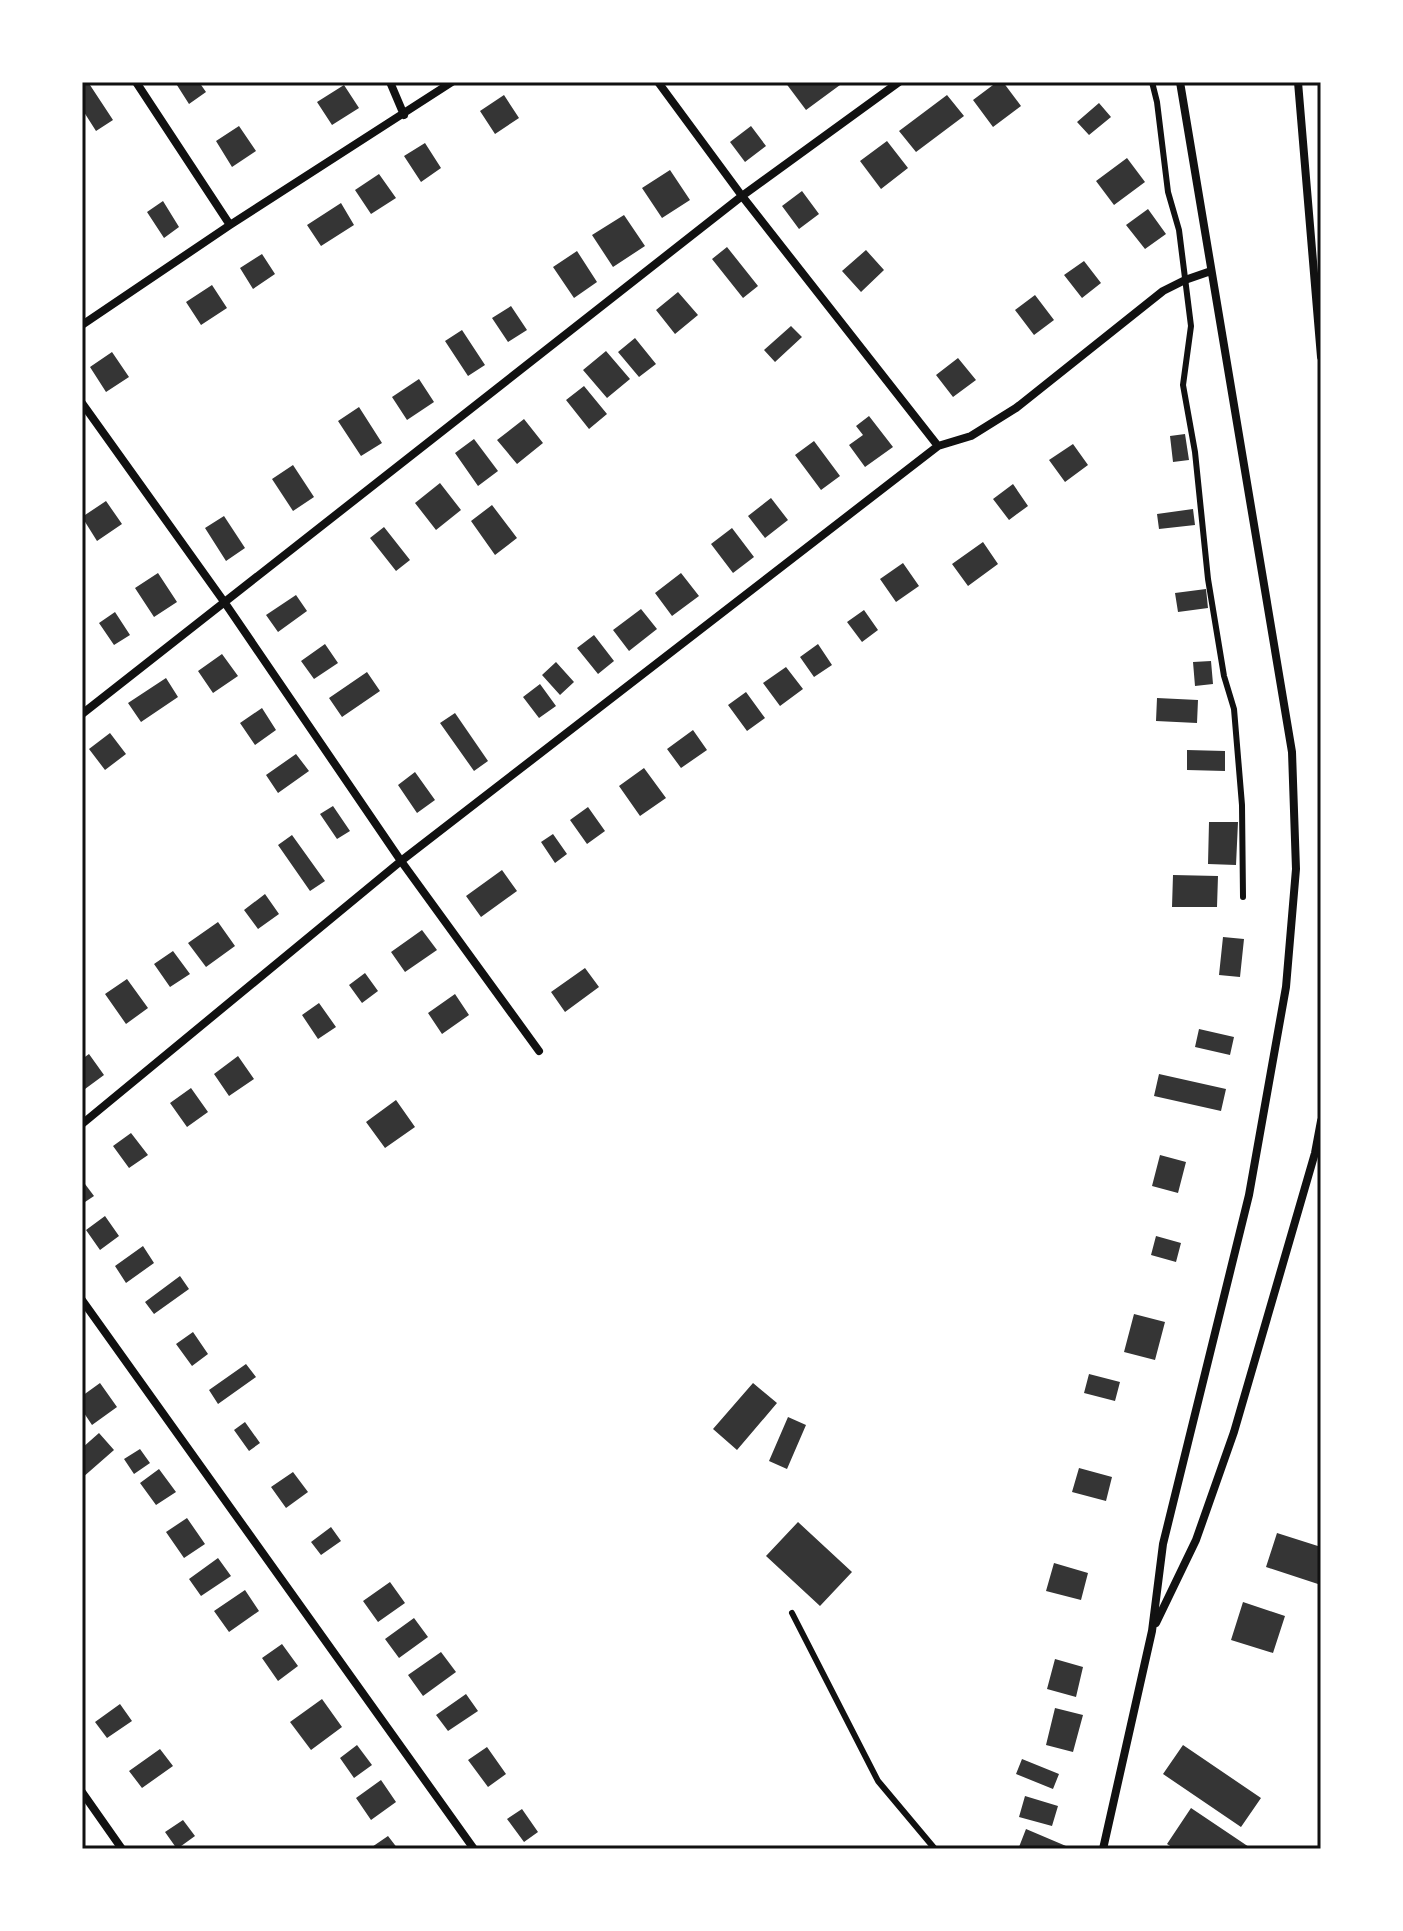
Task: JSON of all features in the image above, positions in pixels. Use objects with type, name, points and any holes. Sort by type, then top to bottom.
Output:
[{"type":"street","points":[[136,82],[230,225]]},
{"type":"street","points":[[390,82],[404,115]]},
{"type":"street","points":[[82,325],[452,82]]},
{"type":"street","points":[[658,82],[742,196],[938,446]]},
{"type":"street","points":[[82,714],[742,196],[899,82]]},
{"type":"street","points":[[1103,1849],[1152,1631],[1163,1544],[1249,1195],[1286,987],[1296,869],[1292,752],[1180,82]]},
{"type":"street","points":[[1298,82],[1321,357]]},
{"type":"street","points":[[82,1124],[401,861],[938,446],[971,436],[1016,408],[1163,291],[1211,271]]},
{"type":"street","points":[[82,403],[225,603],[401,861],[539,1051]]},
{"type":"street","points":[[1152,1631],[1196,1540],[1234,1432],[1315,1153],[1321,1121]]},
{"type":"street","points":[[82,1300],[474,1849]]},
{"type":"street","points":[[82,1792],[122,1849]]},
{"type":"lane","points":[[1152,82],[1168,192],[1179,230],[1191,326],[1183,385],[1195,452],[1208,579],[1224,676],[1234,709],[1242,805],[1243,897]]},
{"type":"lane","points":[[792,1613],[878,1781],[935,1849]]},
{"type":"building","points":[[86,82],[113,120],[96,131],[82,109],[82,84]]},
{"type":"building","points":[[175,82],[199,82],[206,92],[189,104]]},
{"type":"building","points":[[785,82],[838,82],[840,85],[806,110]]},
{"type":"building","points":[[997,82],[1003,82],[1021,106],[993,127],[973,100]]},
{"type":"building","points":[[344,85],[359,108],[332,125],[317,102]]},
{"type":"building","points":[[504,95],[519,118],[495,134],[480,111]]},
{"type":"building","points":[[947,95],[964,116],[916,152],[899,131]]},
{"type":"building","points":[[1099,103],[1111,117],[1089,135],[1077,122]]},
{"type":"building","points":[[239,126],[256,151],[232,167],[216,141]]},
{"type":"building","points":[[751,126],[766,146],[745,162],[730,142]]},
{"type":"building","points":[[887,141],[908,168],[881,189],[860,161]]},
{"type":"building","points":[[425,143],[441,168],[421,182],[404,156]]},
{"type":"building","points":[[1127,158],[1145,182],[1114,205],[1096,181]]},
{"type":"building","points":[[670,170],[690,200],[662,218],[642,188]]},
{"type":"building","points":[[379,174],[396,198],[371,214],[355,190]]},
{"type":"building","points":[[802,191],[819,214],[799,229],[782,206]]},
{"type":"building","points":[[163,201],[179,227],[164,238],[147,212]]},
{"type":"building","points":[[341,203],[354,225],[321,246],[307,225]]},
{"type":"building","points":[[1148,209],[1166,234],[1145,249],[1126,225]]},
{"type":"building","points":[[624,215],[645,246],[613,267],[592,235]]},
{"type":"building","points":[[727,247],[758,286],[743,298],[712,259]]},
{"type":"building","points":[[866,250],[884,270],[861,292],[842,271]]},
{"type":"building","points":[[577,251],[597,282],[574,298],[553,267]]},
{"type":"building","points":[[262,254],[275,274],[253,289],[240,268]]},
{"type":"building","points":[[1084,261],[1101,283],[1082,298],[1064,275]]},
{"type":"building","points":[[212,285],[227,308],[201,325],[186,302]]},
{"type":"building","points":[[678,292],[698,315],[675,334],[656,310]]},
{"type":"building","points":[[1035,295],[1054,320],[1034,335],[1015,310]]},
{"type":"building","points":[[511,306],[527,330],[508,342],[492,318]]},
{"type":"building","points":[[791,326],[802,337],[775,362],[764,350]]},
{"type":"building","points":[[462,330],[485,365],[468,376],[445,341]]},
{"type":"building","points":[[635,338],[656,364],[639,377],[618,352]]},
{"type":"building","points":[[606,351],[630,379],[607,398],[583,370]]},
{"type":"building","points":[[112,352],[129,377],[106,392],[90,367]]},
{"type":"building","points":[[958,358],[976,380],[953,397],[936,375]]},
{"type":"building","points":[[419,379],[434,402],[407,420],[392,397]]},
{"type":"building","points":[[584,386],[607,414],[589,429],[566,400]]},
{"type":"building","points":[[359,407],[382,443],[361,456],[338,421]]},
{"type":"building","points":[[869,416],[893,447],[865,467],[849,445],[863,435],[856,426]]},
{"type":"building","points":[[524,419],[543,443],[517,464],[497,440]]},
{"type":"building","points":[[1185,434],[1189,460],[1173,462],[1170,436]]},
{"type":"building","points":[[474,439],[498,471],[478,486],[455,453]]},
{"type":"building","points":[[814,441],[840,476],[821,490],[795,455]]},
{"type":"building","points":[[1073,444],[1088,465],[1065,482],[1049,460]]},
{"type":"building","points":[[293,465],[314,497],[293,511],[272,479]]},
{"type":"building","points":[[440,483],[461,510],[436,530],[415,503]]},
{"type":"building","points":[[1013,484],[1028,506],[1009,520],[993,499]]},
{"type":"building","points":[[771,498],[788,520],[765,538],[748,516]]},
{"type":"building","points":[[106,501],[122,524],[97,541],[82,517]]},
{"type":"building","points":[[492,505],[517,538],[495,555],[471,521]]},
{"type":"building","points":[[1193,509],[1195,525],[1159,529],[1157,514]]},
{"type":"building","points":[[224,516],[245,548],[226,561],[205,528]]},
{"type":"building","points":[[384,527],[410,560],[396,571],[370,538]]},
{"type":"building","points":[[732,528],[754,557],[733,573],[711,544]]},
{"type":"building","points":[[983,542],[998,564],[968,586],[952,564]]},
{"type":"building","points":[[903,563],[919,586],[896,602],[880,579]]},
{"type":"building","points":[[158,573],[177,602],[154,617],[135,588]]},
{"type":"building","points":[[681,573],[699,596],[672,616],[655,593]]},
{"type":"building","points":[[1206,589],[1208,608],[1178,612],[1175,593]]},
{"type":"building","points":[[296,595],[307,611],[278,632],[266,615]]},
{"type":"building","points":[[641,609],[657,629],[629,651],[613,630]]},
{"type":"building","points":[[864,610],[878,630],[862,642],[847,622]]},
{"type":"building","points":[[115,612],[130,635],[114,645],[99,623]]},
{"type":"building","points":[[594,635],[614,661],[598,674],[577,648]]},
{"type":"building","points":[[325,644],[338,663],[314,679],[301,661]]},
{"type":"building","points":[[818,644],[832,665],[814,677],[800,657]]},
{"type":"building","points":[[222,654],[238,676],[213,693],[198,671]]},
{"type":"building","points":[[1211,661],[1213,684],[1195,686],[1193,662]]},
{"type":"building","points":[[556,662],[574,682],[560,695],[542,675]]},
{"type":"building","points":[[786,667],[803,689],[780,706],[763,683]]},
{"type":"building","points":[[367,672],[380,691],[342,717],[329,698]]},
{"type":"building","points":[[166,678],[178,697],[141,722],[128,703]]},
{"type":"building","points":[[540,684],[556,706],[539,718],[523,697]]},
{"type":"building","points":[[746,692],[765,718],[747,731],[728,705]]},
{"type":"building","points":[[1157,698],[1198,700],[1197,723],[1156,721]]},
{"type":"building","points":[[262,708],[276,730],[255,745],[240,723]]},
{"type":"building","points":[[455,713],[488,761],[474,771],[440,723]]},
{"type":"building","points":[[693,730],[707,750],[681,768],[667,749]]},
{"type":"building","points":[[110,733],[126,754],[105,770],[89,749]]},
{"type":"building","points":[[1187,750],[1225,751],[1225,771],[1187,770]]},
{"type":"building","points":[[296,754],[309,771],[278,793],[266,775]]},
{"type":"building","points":[[644,768],[666,798],[640,816],[619,786]]},
{"type":"building","points":[[415,772],[435,800],[417,813],[398,785]]},
{"type":"building","points":[[333,806],[350,831],[337,839],[320,814]]},
{"type":"building","points":[[588,807],[605,831],[587,844],[570,820]]},
{"type":"building","points":[[1209,822],[1238,822],[1236,865],[1208,864]]},
{"type":"building","points":[[553,834],[567,854],[555,863],[541,842]]},
{"type":"building","points":[[292,835],[325,881],[310,891],[278,845]]},
{"type":"building","points":[[502,870],[517,891],[481,917],[466,896]]},
{"type":"building","points":[[1173,875],[1218,876],[1217,907],[1172,907]]},
{"type":"building","points":[[265,894],[279,914],[258,929],[244,910]]},
{"type":"building","points":[[218,922],[235,946],[206,967],[188,943]]},
{"type":"building","points":[[422,930],[437,950],[405,972],[391,952]]},
{"type":"building","points":[[1223,937],[1244,939],[1240,977],[1219,975]]},
{"type":"building","points":[[173,951],[190,974],[170,987],[154,964]]},
{"type":"building","points":[[585,968],[599,987],[565,1012],[551,992]]},
{"type":"building","points":[[365,973],[378,991],[362,1003],[349,985]]},
{"type":"building","points":[[127,979],[148,1008],[126,1024],[105,994]]},
{"type":"building","points":[[455,994],[469,1015],[442,1034],[428,1013]]},
{"type":"building","points":[[319,1003],[336,1027],[318,1039],[302,1015]]},
{"type":"building","points":[[1199,1029],[1234,1037],[1230,1055],[1195,1047]]},
{"type":"building","points":[[89,1054],[104,1075],[85,1089],[82,1084],[82,1059]]},
{"type":"building","points":[[238,1056],[254,1079],[229,1096],[214,1074]]},
{"type":"building","points":[[1159,1074],[1226,1089],[1221,1111],[1154,1096]]},
{"type":"building","points":[[191,1088],[208,1112],[187,1127],[170,1103]]},
{"type":"building","points":[[396,1100],[415,1127],[385,1148],[366,1122]]},
{"type":"building","points":[[131,1133],[148,1155],[129,1168],[113,1146]]},
{"type":"building","points":[[1160,1155],[1186,1162],[1178,1193],[1152,1186]]},
{"type":"building","points":[[82,1180],[94,1196],[82,1204]]},
{"type":"building","points":[[105,1216],[119,1236],[100,1250],[86,1230]]},
{"type":"building","points":[[1156,1236],[1181,1243],[1176,1262],[1151,1255]]},
{"type":"building","points":[[143,1246],[154,1263],[126,1283],[115,1266]]},
{"type":"building","points":[[180,1276],[189,1289],[154,1314],[145,1302]]},
{"type":"building","points":[[1134,1314],[1165,1322],[1155,1360],[1124,1352]]},
{"type":"building","points":[[193,1332],[208,1354],[192,1366],[176,1344]]},
{"type":"building","points":[[246,1364],[256,1377],[218,1404],[209,1390]]},
{"type":"building","points":[[1089,1374],[1120,1382],[1115,1401],[1084,1393]]},
{"type":"building","points":[[100,1383],[117,1407],[92,1425],[82,1410],[82,1396]]},
{"type":"building","points":[[753,1383],[777,1403],[737,1450],[713,1429]]},
{"type":"building","points":[[788,1417],[806,1425],[787,1469],[769,1461]]},
{"type":"building","points":[[245,1422],[260,1443],[249,1451],[234,1430]]},
{"type":"building","points":[[99,1433],[114,1450],[82,1478],[82,1448]]},
{"type":"building","points":[[140,1449],[150,1463],[134,1474],[124,1459]]},
{"type":"building","points":[[1079,1468],[1112,1477],[1106,1501],[1072,1492]]},
{"type":"building","points":[[159,1469],[176,1492],[156,1505],[140,1483]]},
{"type":"building","points":[[293,1472],[308,1492],[286,1508],[271,1487]]},
{"type":"building","points":[[187,1518],[205,1544],[184,1558],[166,1532]]},
{"type":"building","points":[[798,1522],[852,1572],[820,1606],[766,1556]]},
{"type":"building","points":[[331,1527],[341,1541],[321,1555],[311,1542]]},
{"type":"building","points":[[1277,1533],[1321,1547],[1321,1585],[1266,1567]]},
{"type":"building","points":[[218,1558],[231,1576],[201,1596],[189,1579]]},
{"type":"building","points":[[1054,1563],[1088,1573],[1081,1600],[1046,1591]]},
{"type":"building","points":[[390,1582],[405,1603],[378,1622],[363,1601]]},
{"type":"building","points":[[245,1590],[259,1611],[229,1632],[214,1611]]},
{"type":"building","points":[[1243,1602],[1285,1616],[1273,1653],[1231,1640]]},
{"type":"building","points":[[414,1618],[428,1637],[399,1658],[385,1639]]},
{"type":"building","points":[[282,1644],[298,1666],[278,1681],[262,1658]]},
{"type":"building","points":[[441,1652],[456,1672],[423,1696],[408,1675]]},
{"type":"building","points":[[1055,1659],[1083,1667],[1076,1697],[1047,1689]]},
{"type":"building","points":[[466,1694],[478,1711],[448,1731],[436,1715]]},
{"type":"building","points":[[322,1699],[342,1727],[311,1750],[290,1722]]},
{"type":"building","points":[[120,1704],[132,1721],[107,1738],[95,1722]]},
{"type":"building","points":[[1055,1708],[1083,1715],[1073,1752],[1046,1745]]},
{"type":"building","points":[[357,1745],[372,1765],[354,1778],[340,1758]]},
{"type":"building","points":[[1183,1745],[1261,1798],[1241,1827],[1163,1774]]},
{"type":"building","points":[[487,1747],[506,1774],[488,1787],[468,1760]]},
{"type":"building","points":[[160,1749],[173,1766],[142,1788],[129,1771]]},
{"type":"building","points":[[1022,1759],[1059,1774],[1053,1789],[1016,1774]]},
{"type":"building","points":[[381,1780],[396,1802],[371,1820],[356,1798]]},
{"type":"building","points":[[1025,1796],[1058,1806],[1052,1826],[1019,1817]]},
{"type":"building","points":[[1191,1808],[1252,1849],[1175,1849],[1167,1844]]},
{"type":"building","points":[[522,1809],[538,1832],[524,1842],[507,1819]]},
{"type":"building","points":[[183,1820],[195,1836],[177,1849],[165,1832]]},
{"type":"building","points":[[1026,1829],[1066,1846],[1064,1849],[1019,1847]]},
{"type":"building","points":[[388,1836],[398,1849],[369,1849]]}]
